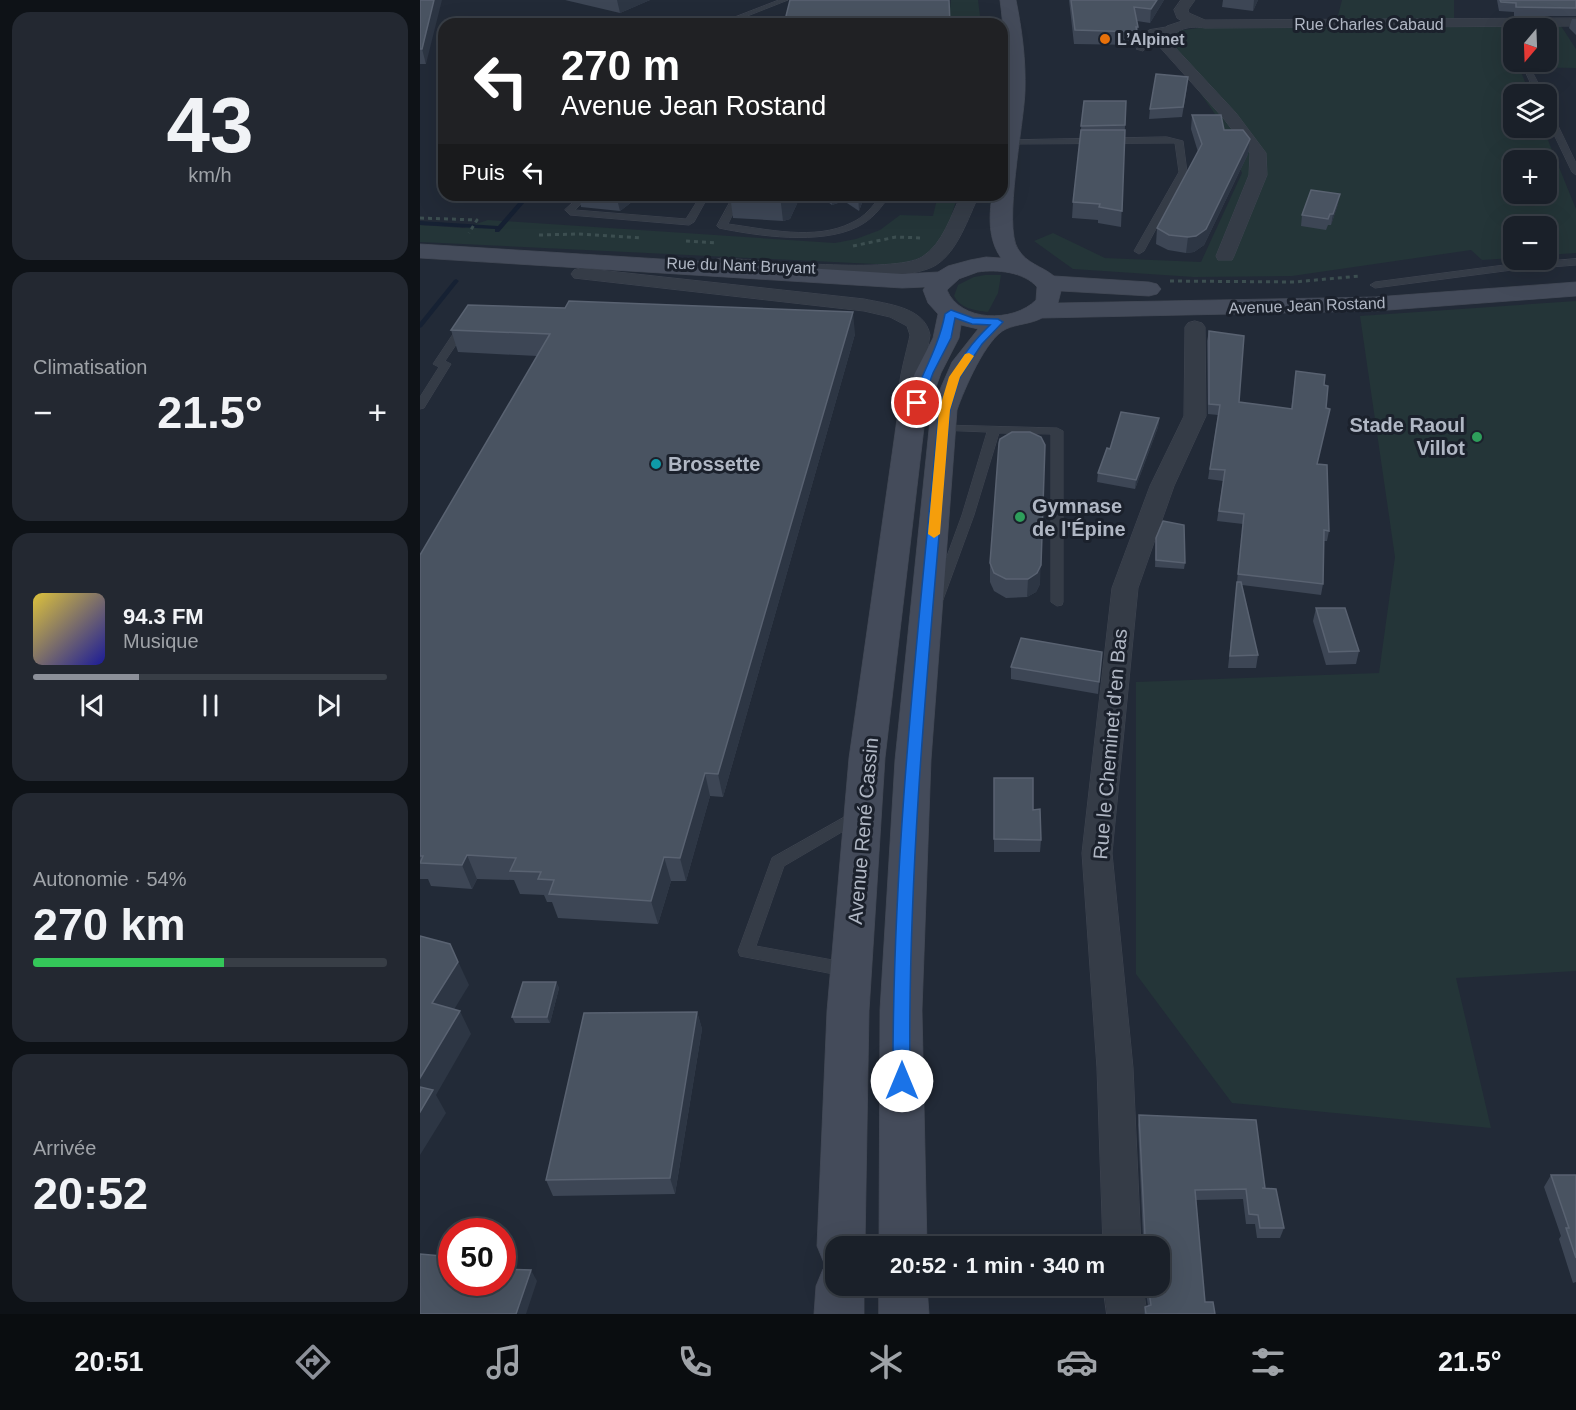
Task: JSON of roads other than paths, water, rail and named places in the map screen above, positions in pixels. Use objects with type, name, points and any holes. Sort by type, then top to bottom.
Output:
[{"type":"main road","points":[[997,3],[1004,18]]},
{"type":"main road","points":[[1008,26],[1016,42],[1017,60],[1008,134]]},
{"type":"main road","points":[[943,298],[968,267],[980,241],[984,201]]},
{"type":"main road","points":[[1002,201],[1004,246],[1023,268]]},
{"type":"main road","name":"Rue du Nant Bruyant","points":[[420,251],[532,247],[902,281],[943,298]]},
{"type":"main road","name":"Rue du Nant Bruyant","points":[[420,264],[943,298]]},
{"type":"main road","points":[[968,267],[986,264],[1023,268],[1037,275],[1046,283],[1050,292],[1047,302],[1038,311]]},
{"type":"main road","name":"Avenue Jean Rostand","points":[[1046,283],[1243,292],[1371,280],[1576,271]]},
{"type":"main road","name":"Avenue Jean Rostand","points":[[943,298],[972,321],[998,322],[1020,319],[1038,311],[1375,304],[1576,289]]},
{"type":"main road","name":"Avenue René Cassin","points":[[903,1236],[901,1010],[913,760],[924,636],[928,373],[946,338],[943,298]]},
{"type":"main road","name":"Avenue René Cassin","points":[[841,1236],[851,970],[867,759],[927,423],[944,410],[955,377],[978,342],[998,322]]},
{"type":"main road","points":[[839,1314],[840,1296]]},
{"type":"main road","points":[[903,1296],[904,1314]]},
{"type":"street","points":[[1188,0],[1181,10],[1182,15],[1194,22]]},
{"type":"street","points":[[1194,22],[1174,28],[1165,34],[1164,44],[1230,116],[1258,153],[1258,176],[1225,256]]},
{"type":"street","name":"Rue Charles Cabaud","points":[[1194,22],[1205,24],[1503,23]]},
{"type":"street","name":"Rue Charles Cabaud","points":[[1557,22],[1576,22]]},
{"type":"street","name":"Rue du Nant Bruyant","points":[[532,247],[895,270],[917,266],[936,257],[946,246],[967,201]]},
{"type":"street","name":"Rue du Nant Bruyant","points":[[581,274],[864,305],[905,316]]},
{"type":"street","name":"Avenue René Cassin","points":[[905,316],[914,322],[920,335],[909,395],[927,423]]},
{"type":"street","name":"Rue le Cheminet d'en Bas","points":[[1122,1236],[1115,1068],[1097,853],[1125,588],[1162,486],[1195,416],[1195,327]]},
{"type":"street","points":[[1124,1296],[1127,1314]]},
{"type":"lane","points":[[737,18],[785,0]]},
{"type":"lane","points":[[1140,49],[1146,43],[1145,38],[1152,32],[1174,28]]},
{"type":"lane","points":[[1557,132],[1576,172]]},
{"type":"lane","points":[[1008,142],[1167,139],[1179,141],[1184,172],[1139,251]]},
{"type":"lane","points":[[579,201],[568,210],[573,213],[620,218],[688,222],[701,201]]},
{"type":"lane","points":[[735,201],[722,226],[808,234],[844,230],[861,222],[883,201]]},
{"type":"lane","points":[[1371,280],[1576,262]]},
{"type":"lane","points":[[420,406],[446,364],[438,364],[466,321]]},
{"type":"lane","points":[[927,423],[994,429],[1057,431],[1057,602]]},
{"type":"lane","points":[[924,636],[968,514],[994,429]]},
{"type":"lane","points":[[851,970],[746,951],[778,862],[863,813]]},
{"type":"waterway","points":[[497,231],[523,201]]},
{"type":"waterway","points":[[420,223],[499,228]]},
{"type":"waterway","points":[[420,326],[456,281]]},
{"type":"place","name":"L’Alpinet","points":[[1105,39]]},
{"type":"place","name":"Stade Raoul Villot","points":[[1477,437]]},
{"type":"place","name":"Brossette","points":[[656,464]]},
{"type":"place","name":"Gymnase de l'Épine","points":[[1020,517]]}]
